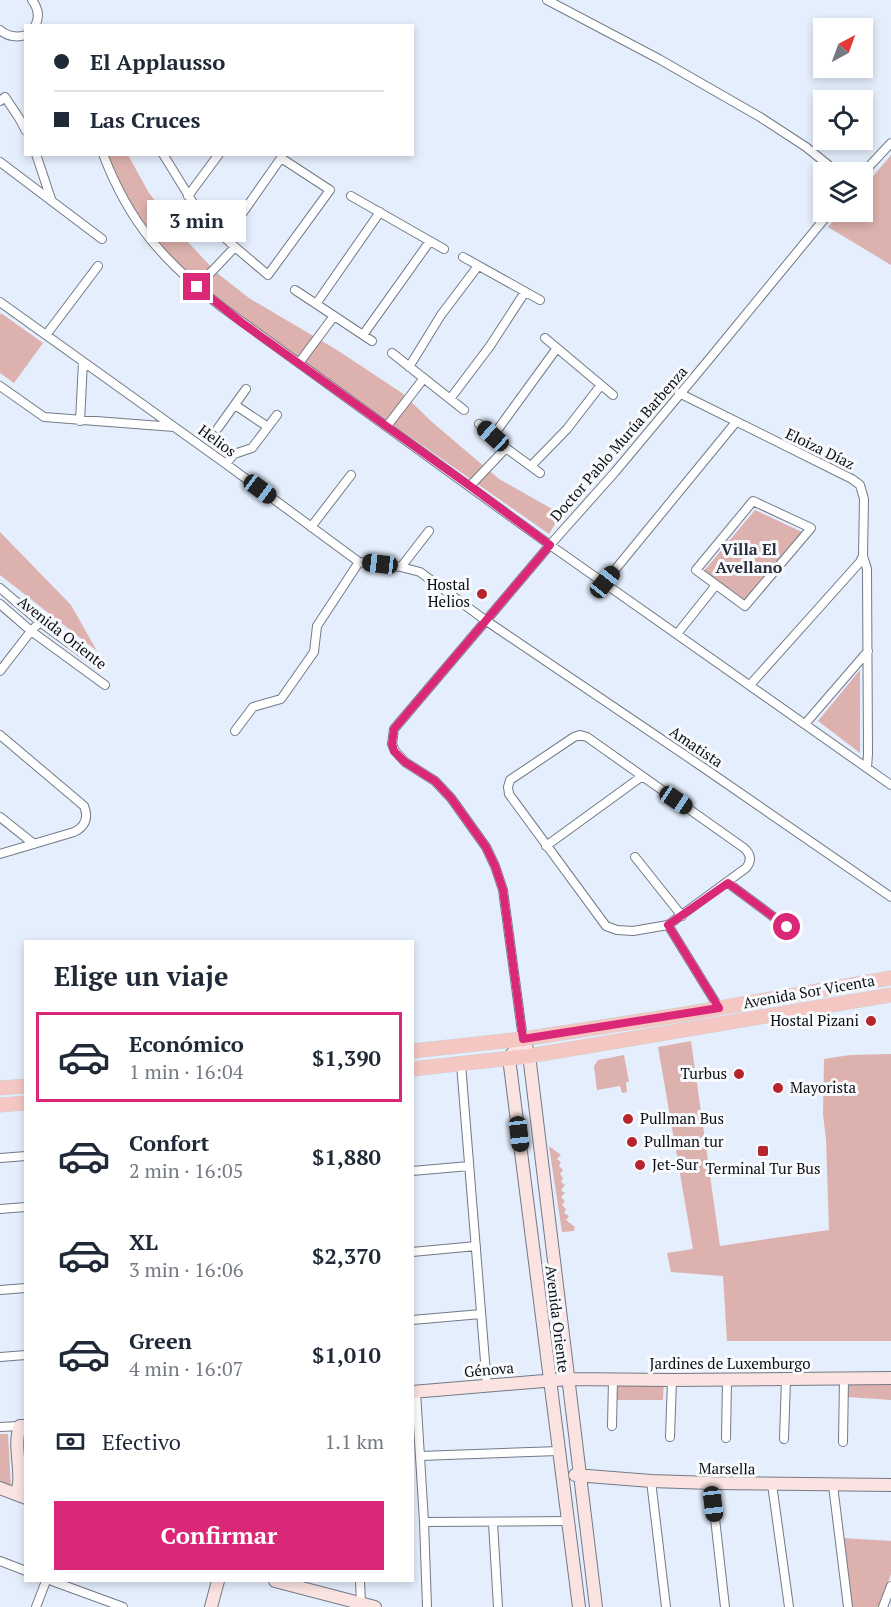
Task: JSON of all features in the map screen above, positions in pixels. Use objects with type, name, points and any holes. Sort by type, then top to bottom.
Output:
[{"type":"main road","name":"Avenida Sor Vicenta","points":[[414,1052],[523,1039],[704,1011],[891,978]]},
{"type":"main road","name":"Avenida Sor Vicenta","points":[[414,1069],[529,1056],[891,995]]},
{"type":"main road","points":[[694,1028],[696,1019],[704,1011]]},
{"type":"main road","name":"Avenida Oriente","points":[[523,1039],[529,1056],[596,1607]]},
{"type":"main road","points":[[509,1058],[523,1039]]},
{"type":"main road","name":"Avenida Oriente","points":[[509,1058],[579,1607]]},
{"type":"main road","points":[[0,1089],[24,1086]]},
{"type":"main road","points":[[0,1105],[24,1104]]},
{"type":"main road","points":[[519,1134],[538,1130]]},
{"type":"main road","points":[[532,1240],[538,1247],[552,1246]]},
{"type":"main road","name":"Jardines de Luxemburgo","points":[[568,1379],[891,1378]]},
{"type":"main road","name":"Génova","points":[[414,1392],[568,1379]]},
{"type":"main road","points":[[21,1430],[19,1485],[21,1496]]},
{"type":"main road","name":"Marsella","points":[[562,1475],[711,1484],[891,1485]]},
{"type":"main road","points":[[0,1488],[21,1496]]},
{"type":"main road","points":[[211,1607],[218,1582]]},
{"type":"main road","points":[[294,1583],[375,1607]]},
{"type":"street","points":[[32,0],[38,9],[36,24]]},
{"type":"street","points":[[547,0],[659,59],[760,117],[825,162]]},
{"type":"street","points":[[0,30],[10,36],[24,35]]},
{"type":"street","points":[[0,101],[5,97],[24,127]]},
{"type":"street","points":[[873,162],[891,142]]},
{"type":"street","points":[[37,156],[52,201]]},
{"type":"street","points":[[104,156],[122,198],[143,231],[169,262],[197,287],[241,322],[550,545],[891,785]]},
{"type":"street","points":[[164,156],[195,206]]},
{"type":"street","points":[[188,196],[218,156]]},
{"type":"street","points":[[281,158],[330,190],[268,275],[235,247],[225,238],[281,158]]},
{"type":"street","points":[[0,162],[102,239]]},
{"type":"street","points":[[351,196],[444,249]]},
{"type":"street","points":[[316,304],[380,212]]},
{"type":"street","name":"Doctor Pablo Murúa Barbenza","points":[[394,751],[392,744],[394,729],[485,620],[615,472],[822,222]]},
{"type":"street","points":[[363,335],[430,241]]},
{"type":"street","points":[[197,287],[235,247]]},
{"type":"street","points":[[462,257],[540,300]]},
{"type":"street","points":[[46,334],[98,266]]},
{"type":"street","points":[[409,367],[441,315],[478,266]]},
{"type":"street","points":[[295,290],[372,341]]},
{"type":"street","points":[[450,399],[490,346],[525,292]]},
{"type":"street","name":"Helios","points":[[0,302],[359,562],[401,567],[420,572],[485,620]]},
{"type":"street","points":[[299,363],[334,316]]},
{"type":"street","points":[[545,338],[613,395]]},
{"type":"street","points":[[493,436],[557,348]]},
{"type":"street","points":[[392,353],[464,410]]},
{"type":"street","points":[[80,421],[83,362]]},
{"type":"street","points":[[387,426],[424,378]]},
{"type":"street","points":[[531,466],[567,429],[601,385]]},
{"type":"street","points":[[0,387],[44,417],[174,427]]},
{"type":"street","points":[[218,428],[246,389]]},
{"type":"street","name":"Eloiza Díaz","points":[[679,393],[860,485],[864,499],[863,556]]},
{"type":"street","points":[[235,405],[267,427]]},
{"type":"street","points":[[226,464],[234,454],[252,448],[277,415]]},
{"type":"street","points":[[605,582],[736,422]]},
{"type":"street","points":[[480,424],[506,448],[540,473]]},
{"type":"street","points":[[470,486],[506,448]]},
{"type":"street","points":[[311,528],[351,475]]},
{"type":"street","points":[[753,501],[811,528],[745,606],[716,585],[696,570],[753,501]]},
{"type":"street","points":[[401,567],[429,531]]},
{"type":"street","points":[[863,556],[867,569],[867,768]]},
{"type":"street","points":[[750,685],[863,556]]},
{"type":"street","points":[[235,731],[253,707],[281,699],[314,652],[316,626],[359,562]]},
{"type":"street","points":[[677,634],[716,585]]},
{"type":"street","name":"Avenida Oriente","points":[[0,588],[40,622],[100,666]]},
{"type":"street","name":"Avenida Oriente","points":[[0,604],[31,631],[105,685]]},
{"type":"street","name":"Amatista","points":[[485,620],[891,897]]},
{"type":"street","points":[[0,670],[40,622]]},
{"type":"street","points":[[805,724],[868,651]]},
{"type":"street","points":[[0,735],[86,810],[86,819],[78,830],[0,854]]},
{"type":"street","points":[[580,735],[587,737],[642,777],[749,852],[750,858],[748,865],[728,883],[668,925],[633,931],[617,930],[606,926],[509,795],[508,787],[510,780],[580,735]]},
{"type":"street","name":"Avenida Oriente","points":[[394,751],[405,762],[443,788],[491,856],[503,890],[523,1039]]},
{"type":"street","points":[[546,846],[642,777]]},
{"type":"street","points":[[0,817],[34,844]]},
{"type":"street","points":[[635,857],[682,916]]},
{"type":"street","points":[[728,883],[787,927]]},
{"type":"street","points":[[668,925],[719,1008]]},
{"type":"street","points":[[461,1064],[486,1386]]},
{"type":"street","points":[[0,1158],[24,1156]]},
{"type":"street","points":[[414,1171],[469,1166]]},
{"type":"street","points":[[0,1209],[24,1207]]},
{"type":"street","points":[[414,1252],[476,1246]]},
{"type":"street","points":[[0,1290],[24,1288]]},
{"type":"street","points":[[414,1320],[481,1314]]},
{"type":"street","points":[[0,1357],[24,1355]]},
{"type":"street","points":[[843,1442],[844,1378]]},
{"type":"street","points":[[612,1426],[613,1379]]},
{"type":"street","points":[[784,1439],[786,1379]]},
{"type":"street","points":[[670,1437],[672,1380]]},
{"type":"street","points":[[726,1438],[727,1380]]},
{"type":"street","points":[[414,1392],[424,1522],[427,1607]]},
{"type":"street","points":[[0,1427],[21,1430]]},
{"type":"street","points":[[420,1456],[559,1451]]},
{"type":"street","points":[[651,1481],[666,1607]]},
{"type":"street","points":[[711,1484],[725,1607]]},
{"type":"street","points":[[772,1484],[789,1607]]},
{"type":"street","points":[[833,1485],[848,1607]]},
{"type":"street","points":[[424,1522],[568,1521]]},
{"type":"street","points":[[493,1523],[498,1607]]},
{"type":"street","points":[[0,1561],[24,1570]]},
{"type":"street","points":[[36,1607],[46,1582]]},
{"type":"street","points":[[55,1582],[123,1607]]},
{"type":"street","points":[[360,1582],[362,1604]]},
{"type":"street","points":[[883,1607],[891,1586]]},
{"type":"shaded area","points":[[891,155],[891,265],[828,227],[833,222],[873,222],[873,176]]},
{"type":"shaded area","points":[[108,156],[129,156],[149,193],[183,237],[217,273],[249,298],[337,350],[402,393],[499,479],[561,514],[549,534],[239,317],[185,273],[159,246],[136,215]]},
{"type":"shaded area","points":[[1,313],[43,343],[14,383],[0,373]]},
{"type":"shaded area","points":[[755,510],[804,533],[745,603],[703,572]]},
{"type":"shaded area","points":[[0,532],[71,605],[97,651],[0,575]]},
{"type":"shaded area","points":[[860,670],[860,753],[818,721]]},
{"type":"shaded area","points":[[691,1041],[720,1246],[829,1230],[823,1114],[824,1059],[850,1055],[891,1054],[891,1341],[727,1341],[723,1276],[671,1272],[667,1253],[693,1249],[658,1047]]},
{"type":"shaded area","points":[[624,1055],[629,1082],[626,1082],[627,1092],[622,1093],[620,1086],[597,1090],[594,1066],[598,1060]]},
{"type":"shaded area","points":[[549,1146],[561,1155],[557,1159],[561,1162],[559,1166],[563,1170],[560,1174],[563,1178],[561,1182],[565,1185],[561,1190],[565,1193],[561,1197],[565,1201],[562,1205],[566,1209],[564,1213],[569,1216],[566,1220],[575,1227],[574,1231],[562,1232]]},
{"type":"shaded area","points":[[664,1380],[663,1400],[616,1400],[617,1382]]},
{"type":"shaded area","points":[[849,1380],[891,1381],[891,1400],[848,1397]]},
{"type":"shaded area","points":[[0,1434],[8,1434],[11,1487],[0,1482]]},
{"type":"shaded area","points":[[843,1538],[891,1541],[891,1574],[879,1607],[851,1607]]},
{"type":"place","name":"Hostal Helios","points":[[482,594]]},
{"type":"place","name":"Hostal Pizani","points":[[871,1021]]},
{"type":"place","name":"Turbus","points":[[739,1074]]},
{"type":"place","name":"Mayorista","points":[[778,1088]]},
{"type":"place","name":"Pullman Bus","points":[[628,1119]]},
{"type":"place","name":"Pullman tur","points":[[632,1142]]},
{"type":"place","name":"Terminal Tur Bus","points":[[763,1151]]},
{"type":"place","name":"Jet-Sur","points":[[640,1165]]},
{"type":"district","name":"Villa El Avellano","points":[[749,558]]},
{"type":"route","points":[[197,287],[241,322],[550,545],[394,729],[392,738],[394,751],[399,757],[443,788],[491,856],[503,890],[523,1039],[719,1008],[668,925],[728,883],[787,927]]}]
